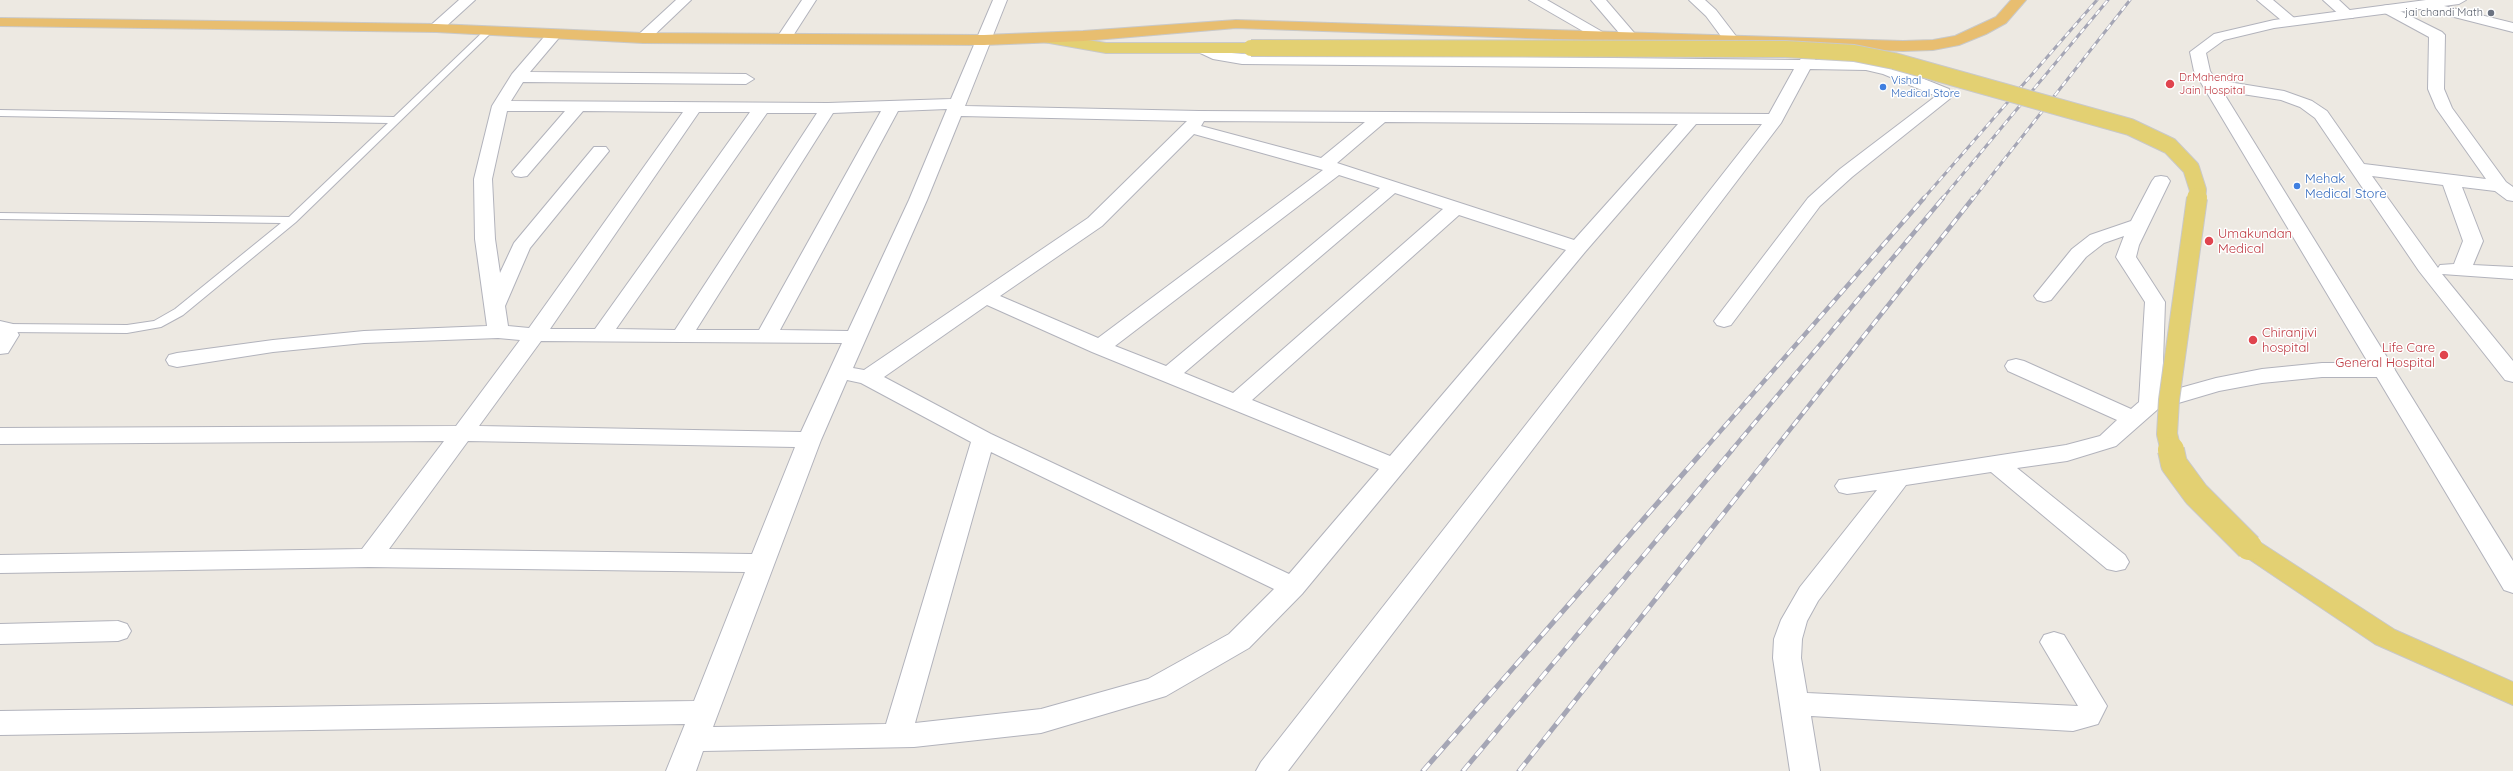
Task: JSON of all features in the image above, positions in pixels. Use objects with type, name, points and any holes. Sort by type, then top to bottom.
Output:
[{"type":"highway","points":[[0,22],[436,28],[643,38],[984,40],[1043,38],[1236,24],[1605,38],[1818,42],[1903,46],[1933,44],[1959,40],[1981,31],[2001,20],[2019,0]]},
{"type":"main road","points":[[1043,38],[1106,48],[1777,49],[1854,53],[1894,61],[2130,127],[2170,146],[2191,168],[2198,190],[2170,400],[2167,434],[2174,464],[2196,494],[2249,547],[2385,637],[2513,694]]},
{"type":"street","points":[[436,28],[468,0]]},
{"type":"street","points":[[643,38],[684,0]]},
{"type":"street","points":[[784,39],[809,0]]},
{"type":"street","points":[[681,771],[809,440],[918,200],[1000,0]]},
{"type":"street","points":[[1536,0],[1605,38]]},
{"type":"street","points":[[1598,0],[1631,38]]},
{"type":"street","points":[[1696,0],[1711,14],[1732,40]]},
{"type":"street","points":[[2264,0],[2292,22]]},
{"type":"street","points":[[2330,0],[2348,15]]},
{"type":"street","points":[[2459,0],[2292,22],[2219,36],[2198,52],[2202,71],[2513,583]]},
{"type":"street","points":[[2424,5],[2513,28]]},
{"type":"street","points":[[2388,9],[2437,36],[2436,88],[2441,101],[2507,191]]},
{"type":"street","points":[[498,332],[485,239],[483,179],[500,106],[518,77],[555,33]]},
{"type":"street","points":[[1271,771],[1775,119],[1818,42]]},
{"type":"street","points":[[1201,48],[1218,56],[1242,59],[1866,65],[1888,70],[1931,85],[1943,92],[1944,97],[1846,173],[1814,202],[1724,321]]},
{"type":"street","points":[[518,77],[746,79]]},
{"type":"street","points":[[2210,84],[2284,96],[2306,104],[2321,115],[2426,267],[2513,375]]},
{"type":"street","points":[[500,106],[694,108],[828,108],[892,106],[956,108],[1195,122],[1381,116],[1775,119]]},
{"type":"street","points":[[766,336],[892,106]]},
{"type":"street","points":[[521,172],[578,107]]},
{"type":"street","points":[[369,558],[534,335],[694,108]]},
{"type":"street","points":[[601,335],[762,108]]},
{"type":"street","points":[[681,336],[828,108]]},
{"type":"street","points":[[1100,347],[1330,166],[1381,116]]},
{"type":"street","points":[[693,739],[897,735],[1041,722],[1156,688],[1239,640],[1293,587],[1578,248],[1692,118]]},
{"type":"street","points":[[1195,122],[1578,248]]},
{"type":"street","points":[[868,378],[1095,222],[1195,122]]},
{"type":"street","points":[[494,307],[521,247],[600,151]]},
{"type":"street","points":[[2358,169],[2450,180],[2507,191]]},
{"type":"street","points":[[2450,180],[2473,241],[2460,270]]},
{"type":"street","points":[[2150,404],[2155,302],[2126,257],[2139,225],[2161,181]]},
{"type":"street","points":[[1168,375],[1393,186]]},
{"type":"street","points":[[1236,402],[1457,207]]},
{"type":"street","points":[[2044,296],[2079,252],[2097,239],[2139,225]]},
{"type":"street","points":[[2426,267],[2513,273]]},
{"type":"street","points":[[985,297],[1100,347],[1394,466]]},
{"type":"street","points":[[0,348],[8,335],[3,327]]},
{"type":"street","points":[[177,360],[273,346],[364,337],[498,332],[534,335],[856,337]]},
{"type":"street","points":[[2016,366],[2134,419]]},
{"type":"street","points":[[1847,486],[2067,453],[2108,441],[2150,404],[2216,385],[2262,376],[2322,370],[2384,370]]},
{"type":"street","points":[[840,372],[868,378],[983,439],[1293,587]]},
{"type":"street","points":[[0,436],[462,434],[809,440]]},
{"type":"street","points":[[897,735],[983,439]]},
{"type":"street","points":[[1996,464],[2116,562]]},
{"type":"street","points":[[1805,771],[1787,658],[1788,639],[1794,620],[1809,594],[1899,478]]},
{"type":"street","points":[[0,564],[369,558],[762,563]]},
{"type":"street","points":[[0,634],[118,631]]},
{"type":"street","points":[[1794,704],[2073,719],[2088,716],[2093,706],[2054,642]]},
{"type":"street","points":[[0,723],[704,712]]},
{"type":"lane","points":[[3,327],[128,329],[157,324],[180,312],[292,220],[490,30]]},
{"type":"lane","points":[[0,113],[395,120]]},
{"type":"lane","points":[[0,216],[292,220]]},
{"type":"railway","points":[[1923,199],[2097,0]]},
{"type":"railway","points":[[1942,199],[2108,0]]},
{"type":"railway","points":[[1973,199],[2130,0]]},
{"type":"railway","points":[[1703,451],[1924,198]]},
{"type":"railway","points":[[1731,451],[1943,198]]},
{"type":"railway","points":[[1773,451],[1973,198]]},
{"type":"railway","points":[[1423,771],[1704,450]]},
{"type":"railway","points":[[1463,771],[1732,450]]},
{"type":"railway","points":[[1519,771],[1774,450]]},
{"type":"place","name":"jai chandi Math","points":[[2491,13]]},
{"type":"place","name":"Dr.Mahendra Jain Hospital","points":[[2170,84]]},
{"type":"place","name":"Vishal Medical Store","points":[[1883,87]]},
{"type":"place","name":"Mehak Medical Store","points":[[2297,186]]},
{"type":"place","name":"Umakundan Medical","points":[[2209,241]]},
{"type":"place","name":"Chiranjivi hospital","points":[[2253,340]]},
{"type":"place","name":"Life Care General Hospital","points":[[2444,355]]}]
